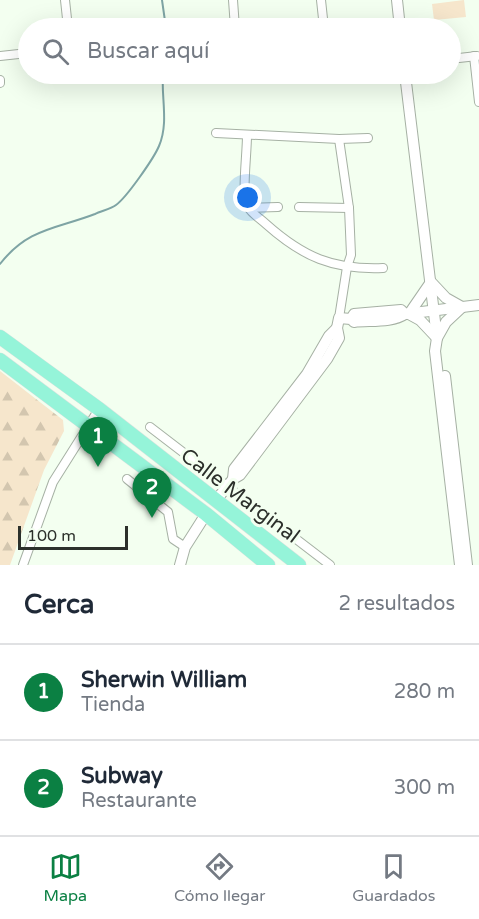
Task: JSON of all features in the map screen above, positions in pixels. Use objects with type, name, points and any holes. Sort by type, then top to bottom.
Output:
[{"type":"main road","points":[[0,337],[99,409],[299,565]]},
{"type":"main road","points":[[0,360],[206,514],[268,565]]},
{"type":"street","points":[[65,0],[67,18]]},
{"type":"street","points":[[233,0],[234,18]]},
{"type":"street","points":[[321,0],[323,18]]},
{"type":"street","points":[[397,0],[399,18]]},
{"type":"street","points":[[0,56],[18,54]]},
{"type":"street","points":[[461,58],[476,56],[479,102]]},
{"type":"street","points":[[406,84],[437,341]]},
{"type":"street","points":[[216,133],[339,139],[368,138]]},
{"type":"street","points":[[247,135],[245,200],[270,228],[302,252],[326,263],[347,267],[383,268]]},
{"type":"street","points":[[217,500],[230,483],[240,476],[251,454],[300,390],[338,323],[351,255],[349,207],[339,139]]},
{"type":"street","points":[[249,207],[278,207]]},
{"type":"street","points":[[299,207],[349,207]]},
{"type":"street","points":[[431,282],[446,298],[462,307]]},
{"type":"street","points":[[407,314],[431,282]]},
{"type":"street","points":[[407,314],[479,305]]},
{"type":"street","points":[[460,565],[435,351],[446,322],[462,307]]},
{"type":"street","points":[[338,323],[351,319],[354,314],[389,315],[400,310],[420,320],[442,350],[467,565]]},
{"type":"street","points":[[23,565],[53,482],[99,409]]},
{"type":"street","name":"Calle Marginal","points":[[150,427],[230,483],[330,565]]},
{"type":"street","points":[[127,480],[168,512],[173,539],[185,547]]},
{"type":"street","points":[[180,565],[185,547],[206,514]]},
{"type":"green space","points":[[464,0],[466,17],[434,18],[432,4]]},
{"type":"green space","points":[[0,371],[63,420],[64,431],[44,470],[10,565],[0,565]]},
{"type":"waterway","points":[[162,0],[165,18]]},
{"type":"waterway","points":[[0,264],[21,243],[32,236],[111,208],[127,194],[152,159],[162,137],[164,128],[163,84]]},
{"type":"place","name":"Sherwin William","points":[[98,467]]},
{"type":"place","name":"Subway","points":[[152,518]]}]
